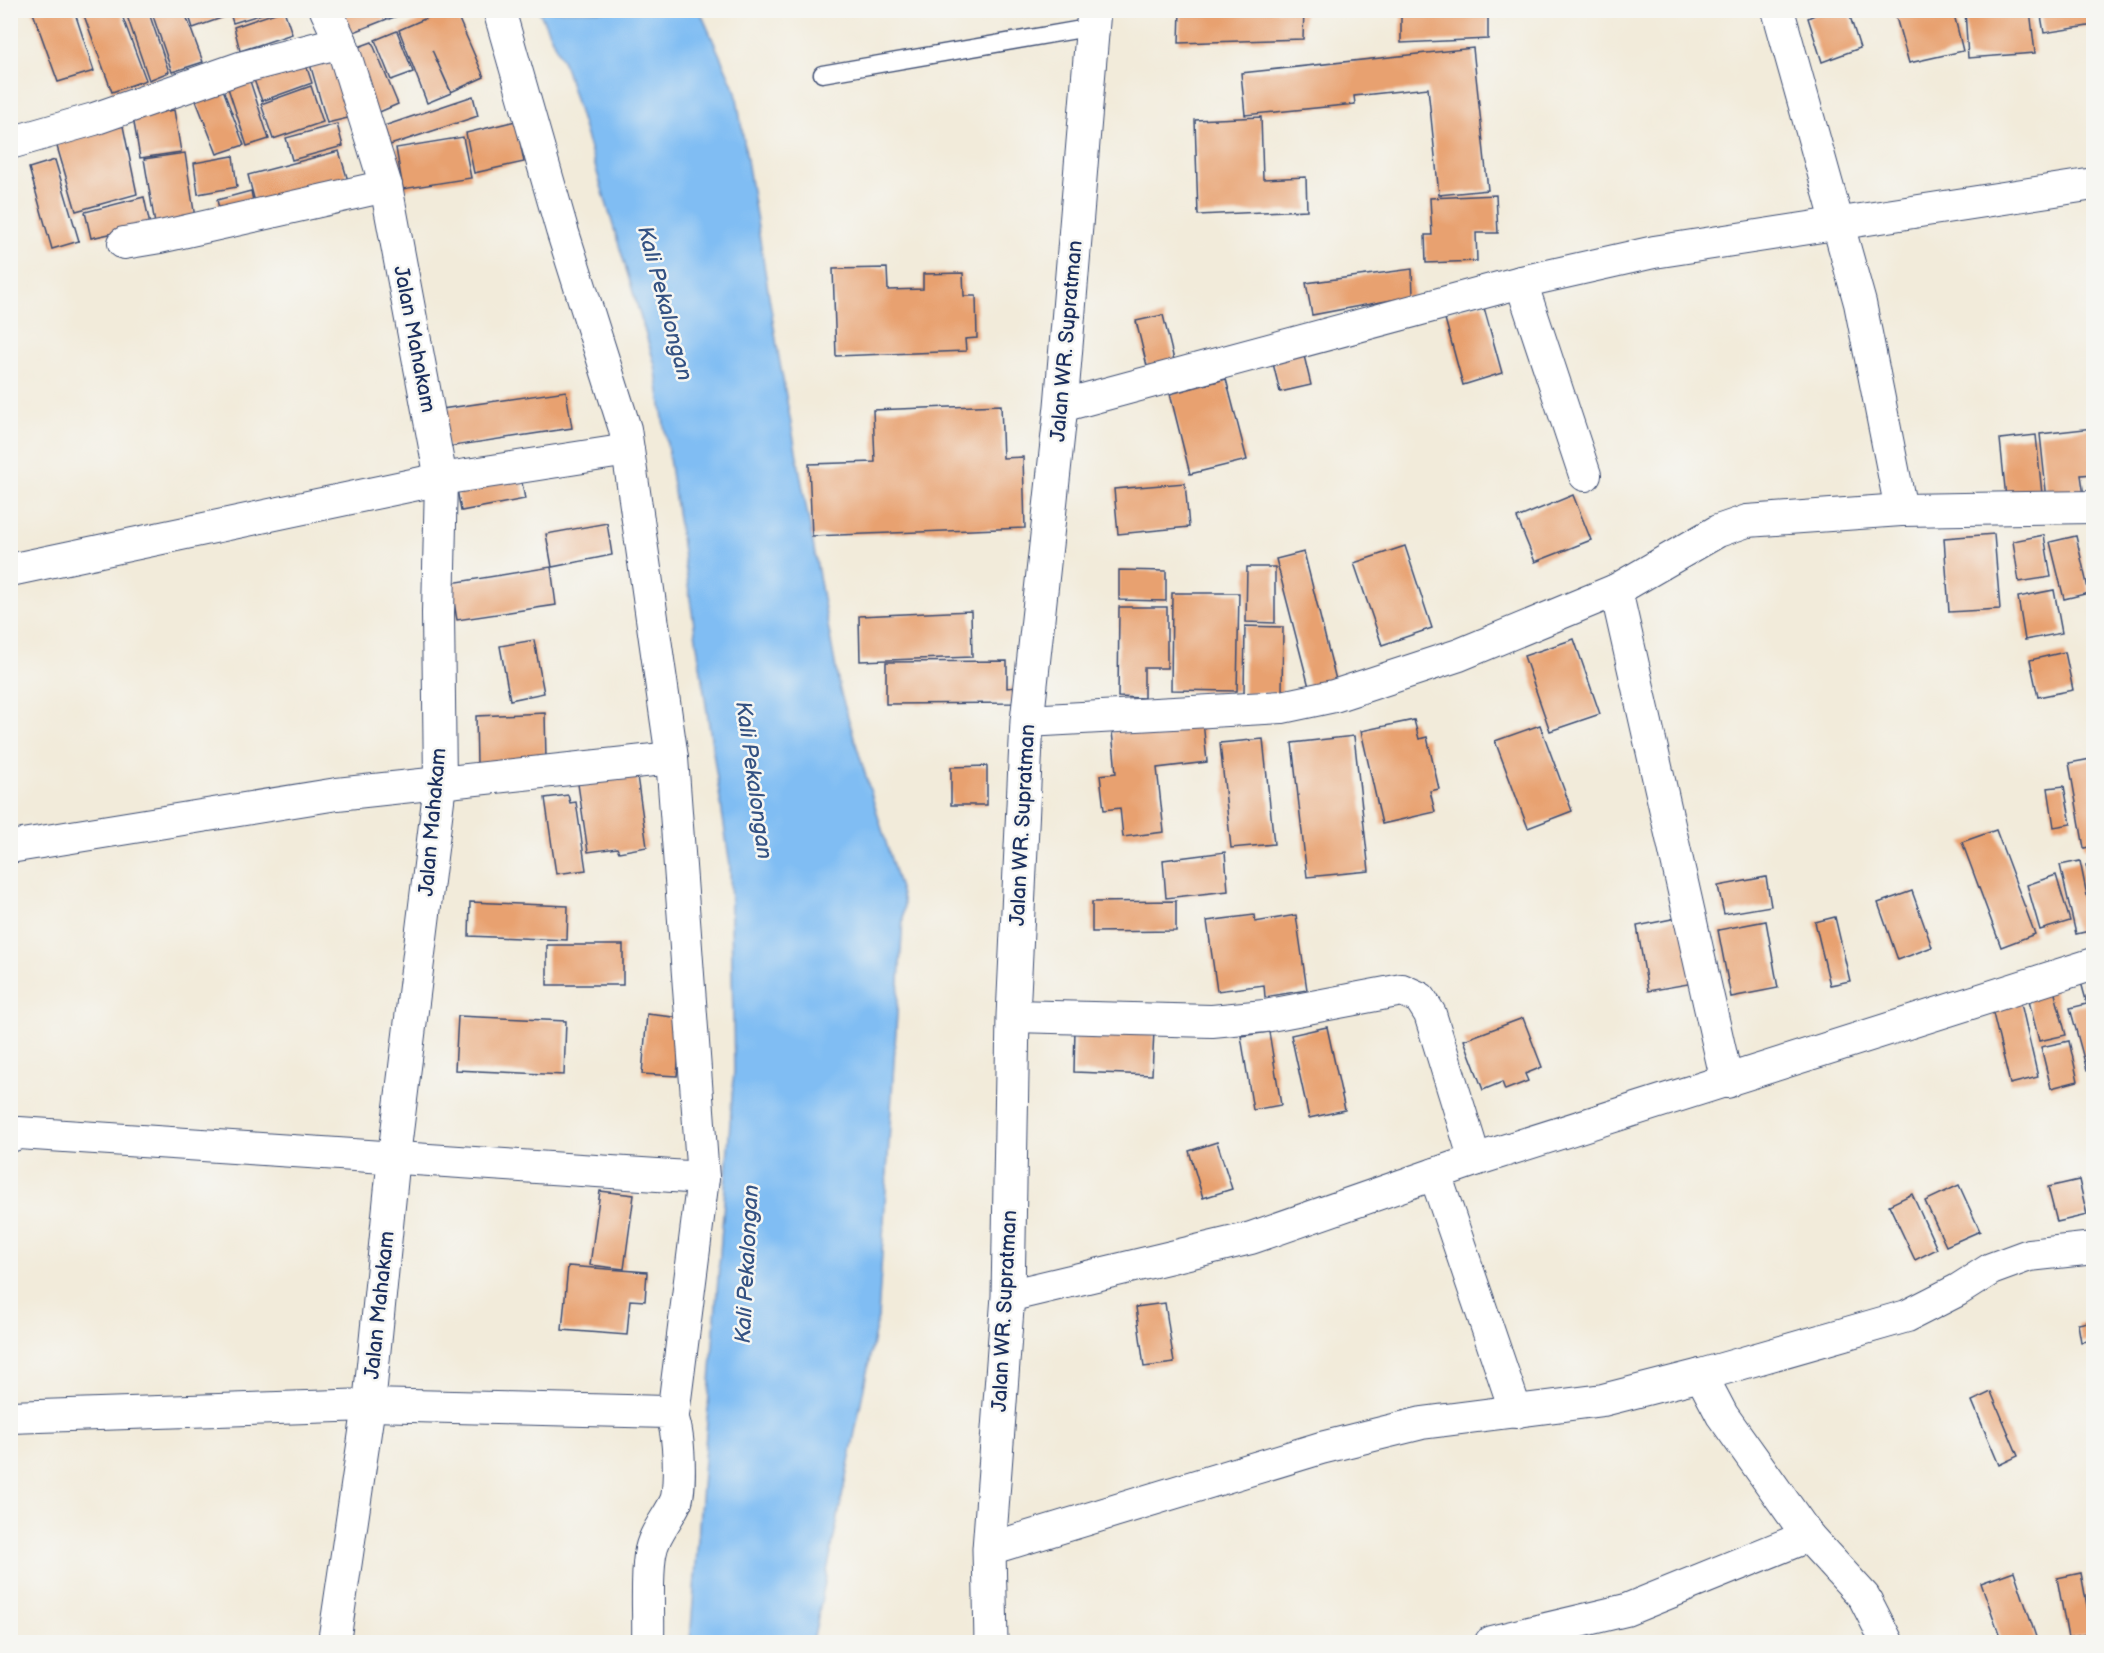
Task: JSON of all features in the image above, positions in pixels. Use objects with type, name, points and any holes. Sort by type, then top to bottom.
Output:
[{"type":"street","name":"Jalan Mahakam","points":[[326,10],[341,42],[386,186],[441,479],[440,784],[394,1156],[369,1405],[334,1642]]},
{"type":"street","points":[[499,10],[562,230],[625,429],[672,758],[703,1178],[673,1415],[680,1482],[676,1500],[655,1538],[650,1555],[648,1642]]},
{"type":"street","points":[[1778,10],[1860,303],[1901,510]]},
{"type":"street","name":"Jalan WR. Supratman","points":[[991,1642],[989,1549],[1008,1296],[1014,1016],[1027,720],[1061,406],[1093,20]]},
{"type":"street","points":[[10,143],[94,119],[240,68],[341,42]]},
{"type":"street","points":[[1061,406],[1521,282],[1654,252],[2094,184]]},
{"type":"street","points":[[124,243],[386,186]]},
{"type":"street","points":[[1521,282],[1585,475]]},
{"type":"street","points":[[10,570],[441,479],[628,450]]},
{"type":"street","points":[[1027,720],[1282,707],[1313,700],[1459,655],[1616,590],[1718,531],[1747,521],[1901,510],[2094,507]]},
{"type":"street","points":[[1616,590],[1727,1082]]},
{"type":"street","points":[[10,847],[337,794],[672,758]]},
{"type":"street","points":[[1008,1296],[1251,1238],[1475,1160],[2094,964]]},
{"type":"street","points":[[1014,1016],[1212,1020],[1265,1016],[1402,990],[1420,998],[1430,1014],[1475,1160]]},
{"type":"street","points":[[10,1136],[19,1133],[703,1178]]},
{"type":"street","points":[[1435,1174],[1516,1412]]},
{"type":"street","points":[[989,1549],[1322,1448],[1422,1423],[1603,1400],[1701,1375],[1907,1316],[1958,1290],[1991,1269],[2029,1255],[2094,1248]]},
{"type":"street","points":[[1701,1375],[1722,1415],[1808,1536],[1864,1597],[1875,1614],[1887,1642]]},
{"type":"street","points":[[10,1417],[369,1405],[656,1412],[673,1415]]},
{"type":"street","points":[[1491,1642],[1626,1610],[1808,1536]]},
{"type":"lane","points":[[822,74],[1076,30],[1093,20]]},
{"type":"water","name":"Kali Pekalongan","points":[[539,11],[700,11],[736,92],[779,358],[840,691],[904,902],[878,1317],[813,1642],[690,1642],[734,1071],[730,865],[655,365],[566,69]]},
{"type":"building","points":[[32,10],[74,10],[94,71],[58,82]]},
{"type":"building","points":[[82,10],[120,10],[146,80],[112,92]]},
{"type":"building","points":[[125,10],[148,10],[169,72],[149,80]]},
{"type":"building","points":[[151,10],[184,10],[203,62],[172,72]]},
{"type":"building","points":[[187,10],[225,10],[227,16],[193,28]]},
{"type":"building","points":[[229,10],[271,10],[272,11],[233,23]]},
{"type":"building","points":[[284,10],[292,34],[240,51],[234,27]]},
{"type":"building","points":[[334,10],[383,10],[387,19],[344,36]]},
{"type":"building","points":[[386,10],[411,10],[411,11],[389,19]]},
{"type":"building","points":[[445,10],[455,10],[484,77],[451,92],[432,50],[451,93],[427,103],[399,30]]},
{"type":"building","points":[[1180,10],[1304,10],[1303,39],[1179,43]]},
{"type":"building","points":[[1401,10],[1488,10],[1488,39],[1401,43]]},
{"type":"building","points":[[1825,10],[1848,10],[1860,48],[1822,62],[1808,18]]},
{"type":"building","points":[[1894,10],[1953,10],[1963,51],[1909,63]]},
{"type":"building","points":[[1965,10],[2030,10],[2035,53],[1968,58]]},
{"type":"building","points":[[2040,10],[2094,10],[2094,25],[2044,33]]},
{"type":"building","points":[[397,31],[413,72],[391,80],[375,40]]},
{"type":"building","points":[[372,42],[398,104],[375,114],[350,50]]},
{"type":"building","points":[[1473,48],[1488,190],[1439,195],[1428,88],[1354,96],[1355,104],[1245,115],[1241,73]]},
{"type":"building","points":[[302,53],[312,83],[262,101],[251,72]]},
{"type":"building","points":[[335,57],[352,117],[327,123],[310,64]]},
{"type":"building","points":[[250,81],[269,139],[247,146],[228,88]]},
{"type":"building","points":[[221,84],[244,145],[217,154],[193,93]]},
{"type":"building","points":[[311,86],[323,122],[273,139],[261,104]]},
{"type":"building","points":[[473,96],[478,116],[390,145],[384,126]]},
{"type":"building","points":[[174,110],[181,152],[140,158],[133,117]]},
{"type":"building","points":[[1261,117],[1263,179],[1306,177],[1307,210],[1198,215],[1195,120]]},
{"type":"building","points":[[516,121],[524,162],[474,173],[466,133]]},
{"type":"building","points":[[337,124],[343,146],[292,160],[286,138]]},
{"type":"building","points":[[123,126],[137,194],[76,211],[56,143]]},
{"type":"building","points":[[463,137],[471,178],[403,189],[396,148]]},
{"type":"building","points":[[339,151],[349,184],[257,210],[248,175]]},
{"type":"building","points":[[185,153],[195,218],[155,224],[144,159]]},
{"type":"building","points":[[233,156],[237,187],[198,194],[194,163]]},
{"type":"building","points":[[55,160],[79,241],[52,249],[29,168]]},
{"type":"building","points":[[251,191],[255,211],[222,221],[217,200]]},
{"type":"building","points":[[1496,195],[1498,233],[1476,233],[1477,261],[1426,263],[1425,235],[1432,235],[1430,198]]},
{"type":"building","points":[[144,197],[150,225],[91,238],[85,212]]},
{"type":"building","points":[[887,268],[888,290],[923,289],[923,274],[963,273],[964,296],[976,296],[977,338],[965,339],[966,351],[836,356],[833,269]]},
{"type":"building","points":[[1412,269],[1413,296],[1312,315],[1306,283]]},
{"type":"building","points":[[1483,304],[1502,373],[1463,385],[1444,315]]},
{"type":"building","points":[[1163,315],[1174,360],[1147,366],[1136,321]]},
{"type":"building","points":[[1301,343],[1311,385],[1280,392],[1270,351]]},
{"type":"building","points":[[1226,379],[1247,460],[1190,474],[1170,394]]},
{"type":"building","points":[[566,391],[572,428],[447,447],[442,409]]},
{"type":"building","points":[[1001,405],[1003,458],[1023,457],[1025,528],[812,536],[809,464],[875,462],[873,410]]},
{"type":"building","points":[[2093,428],[2094,474],[2081,475],[2084,496],[2047,500],[2040,434]]},
{"type":"building","points":[[2036,435],[2042,494],[2006,498],[2000,439]]},
{"type":"building","points":[[520,472],[525,499],[461,511],[456,484]]},
{"type":"building","points":[[1185,483],[1189,527],[1118,534],[1114,489]]},
{"type":"building","points":[[1573,495],[1591,540],[1535,562],[1517,518]]},
{"type":"building","points":[[607,523],[612,555],[552,567],[546,534]]},
{"type":"building","points":[[1994,534],[2000,609],[1949,612],[1944,538]]},
{"type":"building","points":[[2044,535],[2051,577],[2019,582],[2013,541]]},
{"type":"building","points":[[2076,536],[2089,593],[2064,599],[2050,542]]},
{"type":"building","points":[[1405,546],[1432,628],[1382,645],[1354,563]]},
{"type":"building","points":[[1304,552],[1336,680],[1309,687],[1276,559]]},
{"type":"building","points":[[551,567],[556,605],[457,620],[451,583]]},
{"type":"building","points":[[1247,567],[1275,567],[1275,623],[1246,622]]},
{"type":"building","points":[[1119,570],[1166,571],[1166,601],[1119,600]]},
{"type":"building","points":[[2054,590],[2062,633],[2025,640],[2018,597]]},
{"type":"building","points":[[1172,593],[1239,593],[1237,691],[1171,690]]},
{"type":"building","points":[[1119,607],[1167,607],[1167,668],[1144,668],[1144,698],[1118,697]]},
{"type":"building","points":[[971,611],[972,657],[860,661],[859,616]]},
{"type":"building","points":[[1245,626],[1283,627],[1282,693],[1244,693]]},
{"type":"building","points":[[1574,639],[1600,714],[1550,731],[1524,656]]},
{"type":"building","points":[[534,640],[544,693],[510,700],[500,646]]},
{"type":"building","points":[[2065,652],[2073,690],[2038,697],[2030,660]]},
{"type":"building","points":[[1007,661],[1007,688],[1017,687],[1017,703],[886,704],[886,662]]},
{"type":"building","points":[[545,713],[546,761],[477,764],[476,716]]},
{"type":"building","points":[[1414,720],[1419,739],[1427,737],[1439,789],[1430,791],[1435,812],[1382,824],[1361,731]]},
{"type":"building","points":[[1203,721],[1207,762],[1157,768],[1164,832],[1123,837],[1120,808],[1104,810],[1100,775],[1116,773],[1112,731]]},
{"type":"building","points":[[1540,725],[1572,811],[1528,828],[1495,741]]},
{"type":"building","points":[[1354,736],[1369,871],[1307,877],[1292,743]]},
{"type":"building","points":[[1263,739],[1274,844],[1231,848],[1220,743]]},
{"type":"building","points":[[2091,759],[2094,846],[2084,848],[2069,763]]},
{"type":"building","points":[[987,766],[987,805],[951,805],[951,767]]},
{"type":"building","points":[[637,776],[647,847],[619,852],[617,848],[588,852],[578,784]]},
{"type":"building","points":[[2064,786],[2071,824],[2054,827],[2048,788]]},
{"type":"building","points":[[568,795],[570,803],[576,802],[586,870],[556,874],[545,798]]},
{"type":"building","points":[[1996,830],[2035,934],[2001,947],[1962,842]]},
{"type":"building","points":[[1225,852],[1228,891],[1166,898],[1163,860]]},
{"type":"building","points":[[2080,861],[2094,930],[2076,934],[2060,865]]},
{"type":"building","points":[[2094,864],[2094,894],[2092,895],[2086,865]]},
{"type":"building","points":[[2056,875],[2070,921],[2040,930],[2027,885]]},
{"type":"building","points":[[1766,877],[1771,906],[1724,914],[1718,886]]},
{"type":"building","points":[[1912,891],[1932,947],[1898,960],[1878,903]]},
{"type":"building","points":[[1176,901],[1176,931],[1092,932],[1092,902]]},
{"type":"building","points":[[470,902],[568,906],[567,940],[469,936]]},
{"type":"building","points":[[1254,915],[1255,922],[1296,915],[1307,990],[1265,997],[1264,985],[1217,991],[1207,921]]},
{"type":"building","points":[[1682,917],[1694,983],[1648,991],[1637,926]]},
{"type":"building","points":[[1835,917],[1850,981],[1830,985],[1815,922]]},
{"type":"building","points":[[1766,921],[1778,988],[1731,997],[1718,930]]},
{"type":"building","points":[[547,945],[623,945],[623,985],[547,985]]},
{"type":"building","points":[[2094,978],[2094,1069],[2087,1070],[2070,1008],[2087,1004],[2081,982]]},
{"type":"building","points":[[2054,990],[2066,1035],[2039,1041],[2028,997]]},
{"type":"building","points":[[2020,999],[2038,1077],[2010,1084],[1991,1005]]},
{"type":"building","points":[[647,1014],[682,1018],[677,1076],[642,1074]]},
{"type":"building","points":[[458,1016],[566,1021],[564,1075],[455,1070]]},
{"type":"building","points":[[1523,1018],[1542,1067],[1525,1074],[1528,1081],[1505,1090],[1502,1082],[1483,1090],[1464,1040]]},
{"type":"building","points":[[1075,1027],[1154,1030],[1152,1075],[1074,1072]]},
{"type":"building","points":[[1327,1027],[1345,1110],[1309,1118],[1291,1035]]},
{"type":"building","points":[[1269,1032],[1281,1105],[1253,1110],[1241,1036]]},
{"type":"building","points":[[2069,1041],[2078,1081],[2051,1088],[2041,1047]]},
{"type":"building","points":[[1217,1142],[1232,1189],[1203,1198],[1189,1151]]},
{"type":"building","points":[[2079,1180],[2087,1215],[2057,1222],[2048,1187]]},
{"type":"building","points":[[1959,1185],[1980,1231],[1946,1246],[1925,1201]]},
{"type":"building","points":[[600,1191],[634,1195],[624,1269],[590,1265]]},
{"type":"building","points":[[1912,1194],[1937,1249],[1915,1260],[1889,1205]]},
{"type":"building","points":[[568,1266],[647,1272],[645,1301],[630,1300],[627,1335],[562,1330]]},
{"type":"building","points":[[1165,1303],[1174,1363],[1144,1367],[1136,1307]]},
{"type":"building","points":[[2094,1321],[2094,1340],[2081,1342],[2078,1324]]},
{"type":"building","points":[[1991,1392],[2018,1456],[1999,1465],[1972,1401]]},
{"type":"building","points":[[2014,1571],[2037,1640],[2002,1642],[1981,1583]]},
{"type":"building","points":[[2081,1573],[2092,1633],[2068,1638],[2057,1578]]}]
